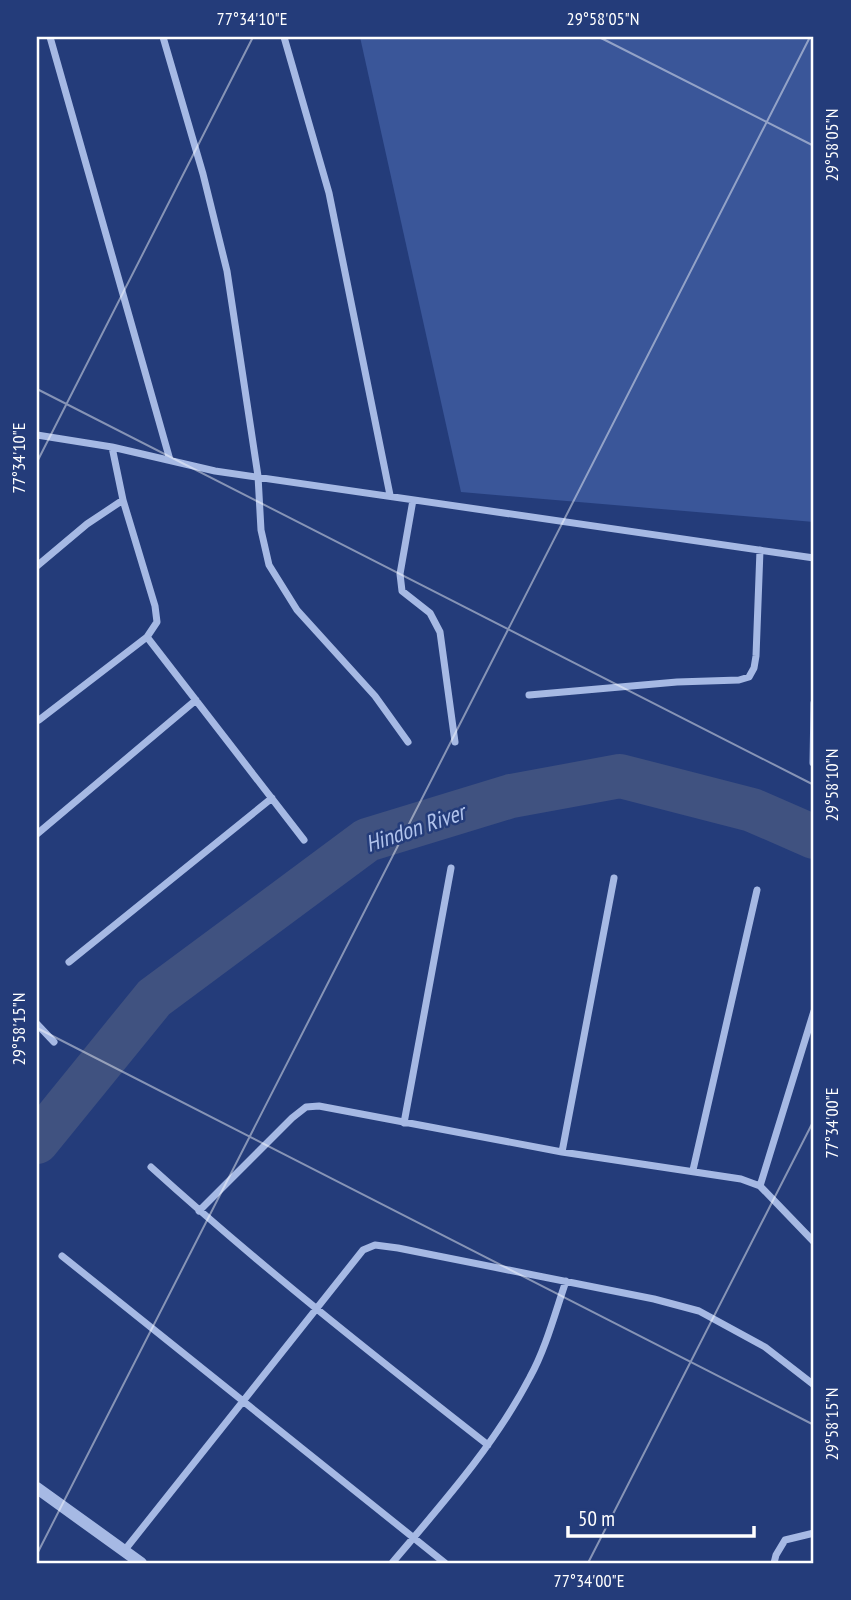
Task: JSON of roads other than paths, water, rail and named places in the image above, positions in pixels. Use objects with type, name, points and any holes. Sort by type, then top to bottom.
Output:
[{"type":"street","points":[[50,37],[170,460]]},
{"type":"street","points":[[163,37],[203,174],[227,271],[258,476],[261,530],[269,565],[297,610],[375,696],[408,741]]},
{"type":"street","points":[[284,37],[329,193],[390,495]]},
{"type":"street","points":[[37,435],[112,447],[215,471],[814,558]]},
{"type":"street","points":[[40,720],[147,637],[157,622],[155,606],[123,500],[112,447]]},
{"type":"street","points":[[37,566],[87,524],[123,500]]},
{"type":"street","points":[[413,500],[400,574],[402,591],[430,613],[440,632],[455,742]]},
{"type":"street","points":[[529,695],[677,682],[739,680],[749,677],[756,656],[760,550]]},
{"type":"street","points":[[147,637],[304,840]]},
{"type":"street","points":[[37,834],[196,700]]},
{"type":"street","points":[[813,763],[814,703]]},
{"type":"street","points":[[69,962],[272,798]]},
{"type":"street","points":[[404,1123],[451,868]]},
{"type":"street","points":[[562,1152],[614,878]]},
{"type":"street","points":[[693,1170],[757,890]]},
{"type":"street","points":[[760,1186],[814,1011]]},
{"type":"street","points":[[37,1024],[54,1042]]},
{"type":"street","points":[[199,1211],[292,1118],[306,1107],[319,1106],[562,1152],[741,1178],[760,1186],[814,1242]]},
{"type":"street","points":[[151,1167],[316,1310],[488,1445]]},
{"type":"street","points":[[124,1551],[363,1250],[375,1245],[566,1281],[699,1311],[765,1348],[814,1385]]},
{"type":"street","points":[[62,1256],[445,1563]]},
{"type":"street","points":[[392,1563],[488,1445],[531,1375],[566,1281]]},
{"type":"street","points":[[37,1488],[141,1563]]},
{"type":"street","points":[[774,1563],[785,1540],[814,1533]]},
{"type":"waterway","name":"Hindon River","points":[[37,1142],[154,998],[367,840],[511,796],[620,776],[752,810],[814,837]]}]
